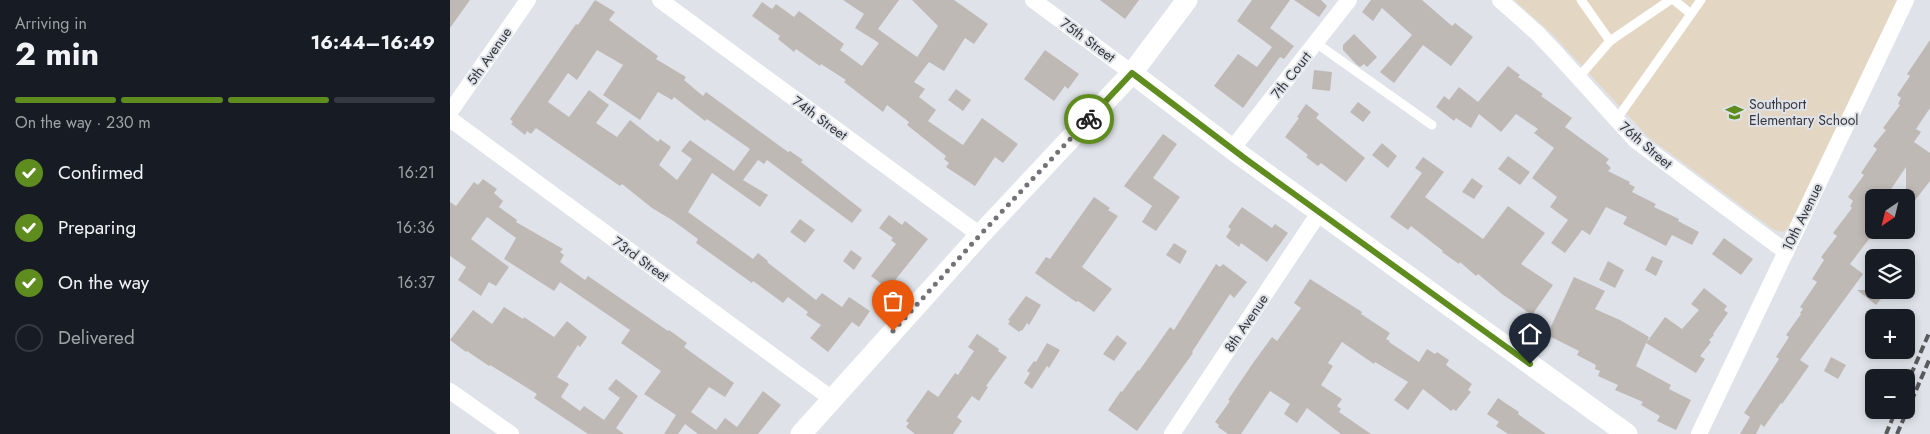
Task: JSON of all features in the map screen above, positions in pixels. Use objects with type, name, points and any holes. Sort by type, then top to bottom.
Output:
[{"type":"street","name":"5th Avenue","points":[[450,112],[528,0]]},
{"type":"street","name":"74th Street","points":[[660,0],[980,235]]},
{"type":"street","name":"75th Street","points":[[1033,0],[1232,149],[1627,434]]},
{"type":"street","points":[[801,434],[980,235],[1132,73],[1187,0]]},
{"type":"street","name":"7th Court","points":[[1232,149],[1349,0]]},
{"type":"street","name":"76th Street","points":[[1500,0],[1537,33],[1635,140],[1786,252]]},
{"type":"street","name":"10th Avenue","points":[[1699,434],[1906,0]]},
{"type":"street","name":"73rd Street","points":[[450,119],[832,399]]},
{"type":"street","name":"8th Avenue","points":[[1176,433],[1319,212]]},
{"type":"street","points":[[450,390],[511,434]]},
{"type":"lane","points":[[1581,0],[1610,41]]},
{"type":"lane","points":[[1578,78],[1610,41],[1672,0],[1691,14]]},
{"type":"lane","points":[[1616,120],[1701,0]]},
{"type":"lane","points":[[1316,43],[1432,124]]},
{"type":"shaded area","name":"Southport Elementary School","points":[[1514,0],[1899,0],[1790,227],[1783,232],[1774,230],[1648,137],[1552,34]]},
{"type":"building","points":[[450,0],[470,0],[450,28]]},
{"type":"building","points":[[595,0],[615,12],[609,20],[658,56],[656,59],[686,77],[684,80],[703,96],[706,92],[788,152],[790,151],[803,160],[801,162],[862,210],[852,223],[767,160],[764,164],[758,160],[743,180],[768,195],[760,207],[712,173],[688,212],[753,259],[758,253],[816,300],[822,293],[842,307],[849,297],[870,311],[859,327],[852,322],[828,352],[810,338],[821,325],[806,315],[808,312],[788,297],[783,303],[753,281],[752,283],[696,243],[698,239],[652,208],[622,184],[620,186],[536,128],[531,134],[527,131],[525,135],[511,124],[513,122],[510,119],[576,24],[578,25]],"holes":[[[597,50],[623,65],[603,95],[640,120],[658,92],[672,100],[674,97],[705,121],[707,119],[750,149],[734,171],[690,140],[681,151],[692,159],[677,180],[659,165],[671,147],[660,139],[658,142],[630,120],[617,137],[596,123],[609,105],[589,90],[569,117],[548,102],[568,73],[577,80]]]},
{"type":"building","points":[[843,0],[899,0],[878,29],[917,57],[938,26],[912,0],[954,0],[988,24],[974,44],[965,38],[944,71],[929,62],[914,82],[925,89],[919,97],[936,110],[928,121],[963,145],[982,118],[1018,144],[1003,163],[995,157],[975,186],[946,167],[949,163],[944,159],[946,156],[907,125],[909,122],[887,105],[883,112],[844,82],[846,80],[821,64],[820,66],[796,49],[794,52],[778,39],[780,36],[752,16],[762,2],[772,9],[776,4],[794,17],[799,11],[844,44],[840,50],[862,66],[879,43],[855,28],[864,14]]},
{"type":"building","points":[[1100,0],[1139,0],[1125,19]]},
{"type":"building","points":[[1252,0],[1290,0],[1270,28],[1294,46],[1284,59],[1280,57],[1243,108],[1214,86],[1238,54],[1257,67],[1272,47],[1237,21]]},
{"type":"building","points":[[1294,0],[1321,0],[1327,6],[1319,17]]},
{"type":"building","points":[[1371,0],[1422,0],[1452,26],[1455,23],[1473,37],[1451,66],[1423,45],[1394,83],[1380,72],[1412,35],[1382,8],[1373,21],[1362,12]]},
{"type":"building","points":[[1354,34],[1377,57],[1367,67],[1364,64],[1360,67],[1343,50],[1343,45]]},
{"type":"building","points":[[1930,40],[1930,108],[1916,129],[1921,132],[1914,142],[1930,153],[1930,181],[1915,200],[1915,189],[1906,189],[1906,167],[1891,189],[1865,189],[1865,239],[1869,239],[1850,264],[1863,274],[1800,360],[1809,366],[1782,404],[1764,427],[1761,424],[1756,434],[1740,434],[1750,417],[1744,413],[1779,359],[1776,357],[1789,337],[1786,335],[1801,314],[1803,309],[1800,307],[1817,282],[1812,279],[1824,260],[1821,257],[1837,236],[1833,233],[1852,208],[1850,206],[1853,201],[1848,197],[1864,175],[1861,173],[1877,149],[1873,146],[1886,130],[1883,128],[1900,105],[1898,104],[1901,98],[1897,95],[1910,76],[1907,74]]},
{"type":"building","points":[[1045,50],[1079,74],[1068,89],[1065,86],[1054,101],[1024,79]]},
{"type":"building","points":[[1508,66],[1520,75],[1518,77],[1543,94],[1541,96],[1572,118],[1565,127],[1609,159],[1606,163],[1611,168],[1608,171],[1630,182],[1629,184],[1635,187],[1632,192],[1656,204],[1654,207],[1679,219],[1678,221],[1699,232],[1692,245],[1672,235],[1666,246],[1623,224],[1627,217],[1606,207],[1590,235],[1582,230],[1565,253],[1551,243],[1568,220],[1550,207],[1557,197],[1532,178],[1554,148],[1534,133],[1538,129],[1516,114],[1501,132],[1479,114],[1471,128],[1456,118],[1454,121],[1436,107],[1444,96],[1449,100],[1459,87],[1478,102]]},
{"type":"building","points":[[1314,70],[1332,72],[1330,91],[1312,89]]},
{"type":"building","points":[[956,89],[971,100],[963,111],[948,100]]},
{"type":"building","points":[[1358,102],[1371,112],[1363,122],[1350,112]]},
{"type":"building","points":[[1306,104],[1319,114],[1316,118],[1365,158],[1346,182],[1321,163],[1318,166],[1306,157],[1308,155],[1285,137],[1299,118],[1297,117]]},
{"type":"building","points":[[1163,134],[1177,144],[1153,178],[1180,197],[1156,231],[1142,222],[1152,206],[1124,186]]},
{"type":"building","points":[[1382,143],[1397,156],[1388,168],[1372,155]]},
{"type":"building","points":[[1508,156],[1530,172],[1520,185],[1498,169]]},
{"type":"building","points":[[1423,157],[1444,172],[1425,197],[1483,239],[1508,206],[1545,233],[1521,264],[1553,285],[1532,315],[1478,274],[1476,276],[1460,262],[1459,264],[1442,252],[1411,226],[1408,230],[1390,217],[1422,173],[1415,168]]},
{"type":"building","points":[[1472,178],[1483,186],[1474,199],[1462,192]]},
{"type":"building","points":[[483,179],[497,189],[494,193],[503,201],[499,207],[517,220],[516,222],[563,249],[560,252],[564,255],[560,262],[585,280],[588,276],[669,330],[687,343],[684,347],[734,383],[725,397],[709,387],[691,412],[716,430],[725,418],[737,427],[763,391],[781,405],[758,434],[698,434],[685,424],[678,434],[664,434],[676,415],[644,394],[661,371],[621,343],[630,330],[560,282],[554,291],[504,259],[516,238],[487,217],[471,239],[509,267],[496,286],[489,282],[481,296],[458,280],[466,267],[450,256],[450,202],[456,206],[474,182],[478,185]]},
{"type":"building","points":[[1094,197],[1110,208],[1108,210],[1118,216],[1082,267],[1112,289],[1094,312],[1078,301],[1076,302],[1035,273],[1046,257],[1050,259]]},
{"type":"building","points":[[1242,207],[1272,228],[1275,224],[1288,233],[1267,262],[1241,243],[1239,247],[1226,237],[1231,229],[1228,227]]},
{"type":"building","points":[[889,215],[902,225],[905,221],[928,239],[888,289],[871,276],[896,244],[891,240],[893,238],[879,228]]},
{"type":"building","points":[[800,219],[815,230],[805,243],[790,232]]},
{"type":"building","points":[[1724,238],[1753,259],[1741,275],[1712,254]]},
{"type":"building","points":[[1174,243],[1187,251],[1180,264],[1166,255]]},
{"type":"building","points":[[851,250],[862,258],[854,270],[843,261]]},
{"type":"building","points":[[1652,256],[1663,261],[1656,276],[1645,270]]},
{"type":"building","points":[[1608,261],[1624,270],[1615,288],[1599,280]]},
{"type":"building","points":[[1216,264],[1220,267],[1223,264],[1247,282],[1234,298],[1230,294],[1193,353],[1137,431],[1108,410],[1170,327],[1174,330]]},
{"type":"building","points":[[1574,277],[1605,291],[1595,309],[1620,320],[1649,337],[1647,342],[1665,317],[1682,329],[1699,310],[1691,304],[1704,288],[1727,306],[1724,310],[1728,313],[1709,340],[1711,342],[1700,356],[1705,359],[1696,373],[1646,343],[1636,366],[1671,385],[1669,389],[1691,400],[1676,430],[1657,421],[1660,416],[1641,405],[1643,402],[1615,390],[1618,385],[1598,376],[1600,371],[1595,369],[1596,365],[1577,355],[1579,351],[1547,335]]},
{"type":"building","points":[[1310,279],[1362,312],[1361,314],[1390,333],[1386,339],[1389,342],[1419,362],[1427,349],[1435,354],[1437,352],[1449,360],[1446,365],[1472,384],[1468,390],[1471,392],[1456,411],[1453,409],[1451,411],[1423,389],[1408,410],[1394,400],[1408,382],[1375,362],[1374,364],[1342,342],[1328,363],[1333,366],[1321,385],[1342,399],[1337,406],[1341,409],[1339,412],[1371,434],[1341,434],[1307,408],[1297,423],[1284,414],[1290,404],[1270,391],[1241,434],[1228,434],[1218,427],[1219,425],[1215,422],[1253,363],[1272,337],[1277,341],[1301,308],[1294,303]]},
{"type":"building","points":[[1857,290],[1865,290],[1865,296]]},
{"type":"building","points":[[1026,296],[1041,305],[1029,325],[1027,323],[1022,331],[1019,332],[1008,324],[1010,321],[1008,320]]},
{"type":"building","points":[[1868,299],[1881,299],[1876,305]]},
{"type":"building","points":[[504,307],[523,319],[524,317],[554,337],[567,321],[587,337],[580,347],[578,345],[557,377],[569,384],[561,397],[580,411],[584,406],[604,420],[620,398],[608,389],[616,379],[638,396],[616,428],[624,434],[588,434],[534,398],[537,394],[466,352],[450,340],[473,310],[492,324]]},
{"type":"building","points":[[977,334],[1007,357],[986,386],[988,387],[979,401],[972,396],[957,417],[962,421],[953,434],[915,434],[906,427],[909,423],[906,421],[928,390],[938,397],[955,373],[958,375],[974,351],[968,347]]},
{"type":"building","points":[[1117,335],[1127,343],[1114,361],[1103,354]]},
{"type":"building","points":[[1047,343],[1060,350],[1049,368],[1047,366],[1032,389],[1024,383],[1030,373],[1027,371],[1034,361],[1036,362]]},
{"type":"building","points":[[1831,357],[1846,365],[1838,379],[1824,371]]},
{"type":"building","points":[[1498,398],[1546,434],[1508,434],[1496,426],[1499,422],[1487,414]]},
{"type":"railway","points":[[1913,369],[1930,331]]},
{"type":"railway","points":[[1897,434],[1930,358]]},
{"type":"railway","points":[[1886,434],[1892,419]]},
{"type":"way so far","points":[[893,331],[1089,119]]},
{"type":"place","name":"Southport Elementary School","points":[[1735,112]]},
{"type":"route","points":[[1089,119],[1132,73],[1247,160],[1530,364]]}]
